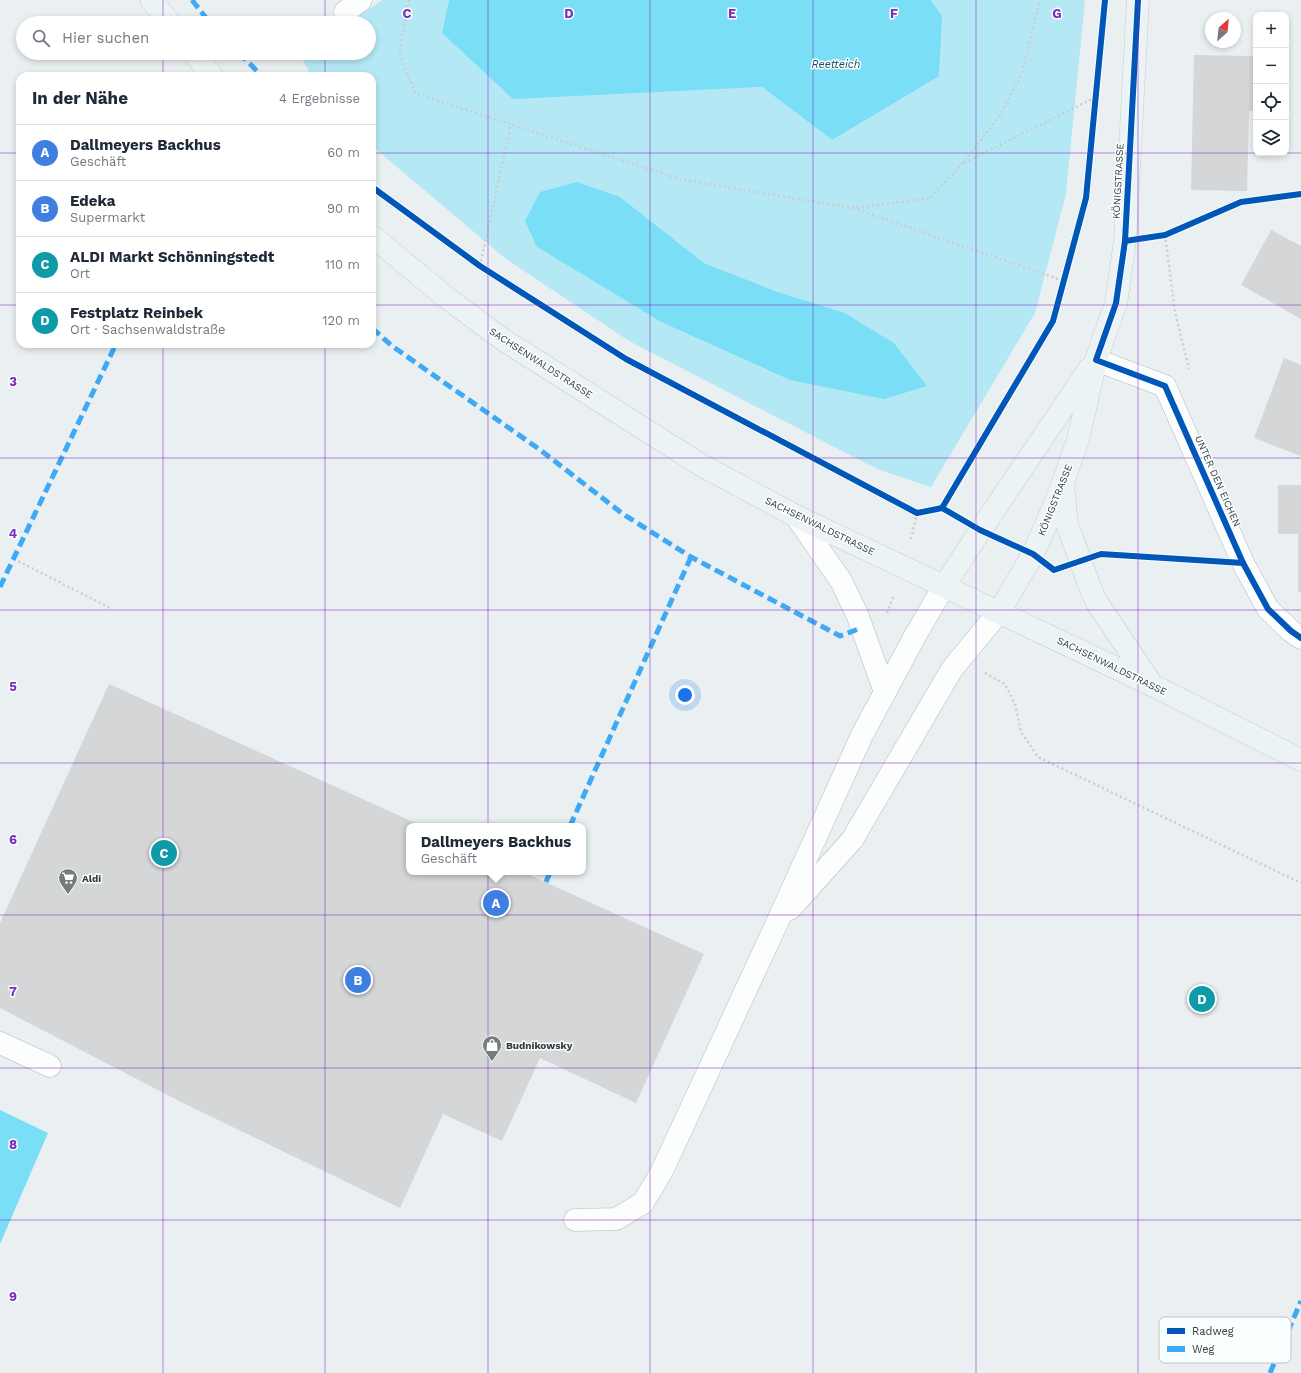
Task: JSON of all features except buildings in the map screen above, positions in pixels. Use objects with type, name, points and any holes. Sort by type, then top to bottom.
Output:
[{"type":"main road","points":[[151,0],[164,16]]},
{"type":"main road","name":"KÖNIGSTRASSE","points":[[999,612],[1033,554],[1063,482],[1078,440],[1096,360],[1116,303],[1125,241],[1138,0]]},
{"type":"main road","points":[[199,60],[209,72]]},
{"type":"main road","name":"SACHSENWALDSTRASSE","points":[[376,239],[447,298],[502,339],[701,465],[796,516],[1152,685],[1301,760]]},
{"type":"main road","points":[[944,586],[1096,360]]},
{"type":"main road","points":[[1063,482],[1067,524],[1096,601],[1152,685]]},
{"type":"street","name":"UNTER DEN EICHEN","points":[[1096,360],[1165,386],[1243,563],[1268,609],[1291,631],[1301,638]]},
{"type":"street","points":[[796,516],[841,581],[857,614],[885,692]]},
{"type":"street","points":[[575,1220],[616,1219],[643,1203],[662,1171],[862,735],[944,586]]},
{"type":"street","points":[[776,925],[852,840],[952,669],[999,612]]},
{"type":"street","points":[[0,1043],[50,1066]]},
{"type":"path","points":[[409,0],[399,52],[414,93],[680,179],[852,208],[1064,281]]},
{"type":"path","points":[[852,208],[930,198],[962,164],[999,117],[1022,76],[1040,0]]},
{"type":"path","points":[[962,164],[1096,97]]},
{"type":"path","points":[[480,266],[511,124]]},
{"type":"path","points":[[14,559],[112,609]]},
{"type":"path","points":[[960,659],[1005,684],[1015,704],[1021,732],[1038,757],[1301,882]]},
{"type":"shaded area","points":[[382,0],[449,0],[442,33],[513,98],[762,87],[832,140],[942,16],[931,0],[1085,0],[1066,194],[1035,313],[931,487],[877,469],[629,341],[506,259],[376,149],[376,72],[309,72],[303,60],[376,60],[376,16],[359,16]],"holes":[[[620,197],[704,263],[778,292],[845,313],[894,343],[927,386],[790,380],[661,322],[537,247]]]},
{"type":"water","name":"Reetteich","points":[[449,0],[931,0],[942,16],[939,76],[832,140],[762,87],[513,99],[442,33]]},
{"type":"water","points":[[577,182],[620,197],[704,263],[778,292],[845,313],[894,343],[927,386],[884,399],[790,380],[661,322],[537,247],[525,221],[540,192]]},
{"type":"water","points":[[0,1110],[48,1133],[0,1244]]},
{"type":"marked path","points":[[192,0],[205,16]]},
{"type":"marked path","points":[[246,60],[258,72]]},
{"type":"marked path","points":[[376,332],[392,346],[539,449],[623,514],[691,557],[840,636],[861,628]]},
{"type":"marked path","points":[[0,587],[114,348]]},
{"type":"marked path","points":[[571,823],[691,557]]},
{"type":"marked path","points":[[546,882],[549,875]]},
{"type":"marked path","points":[[1291,1324],[1301,1301]]},
{"type":"marked path","points":[[1270,1373],[1274,1363]]},
{"type":"cycle path","points":[[942,508],[1053,321],[1086,198],[1105,0]]},
{"type":"cycle path","points":[[1138,0],[1125,241],[1116,303],[1096,360],[1165,386],[1243,563],[1268,609],[1291,631],[1301,638]]},
{"type":"cycle path","points":[[376,190],[480,266],[626,359],[917,513],[942,508],[980,530],[1033,554],[1054,570],[1101,554],[1243,563]]},
{"type":"cycle path","points":[[1125,241],[1165,235],[1241,202],[1301,194]]},
{"type":"place","name":"ALDI Markt Schönningstedt","points":[[164,853]]},
{"type":"place","name":"Aldi","points":[[68,895]]},
{"type":"place","name":"Dallmeyers Backhus","points":[[496,903]]},
{"type":"place","name":"Edeka","points":[[358,980]]},
{"type":"place","name":"Festplatz Reinbek","points":[[1202,999]]},
{"type":"place","name":"Budnikowsky","points":[[492,1062]]}]
